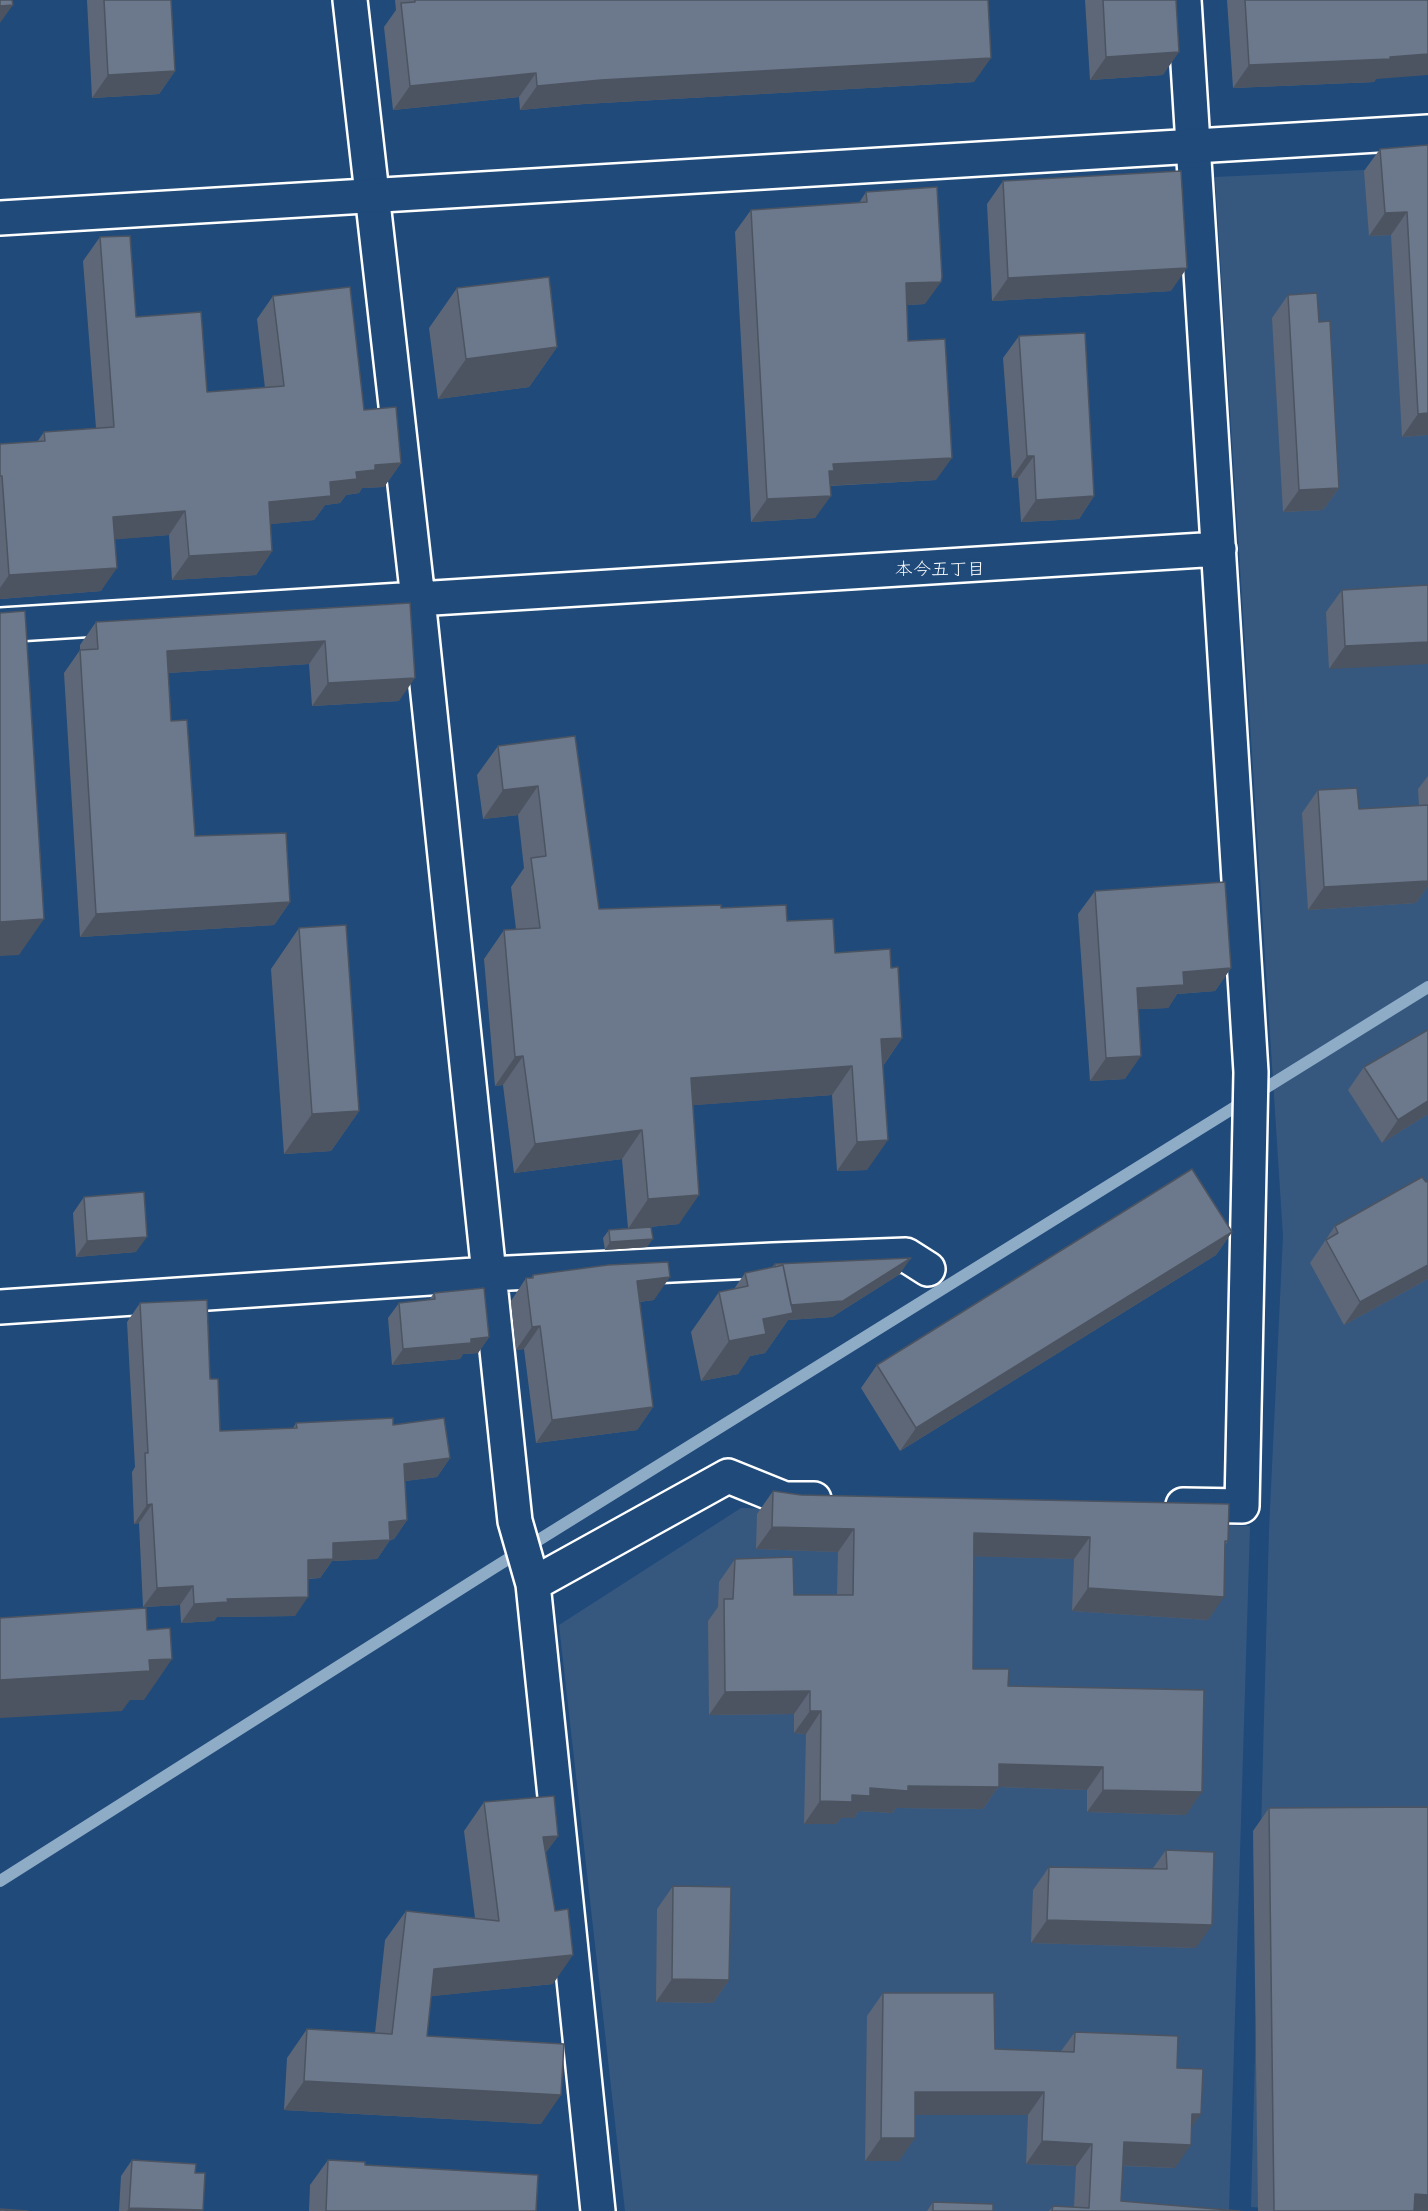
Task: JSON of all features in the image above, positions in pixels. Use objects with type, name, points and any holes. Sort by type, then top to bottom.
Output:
[{"type":"street","points":[[350,0],[418,599],[515,1521],[533,1584],[598,2211]]},
{"type":"street","points":[[1148,1505],[1242,1506],[1251,1072],[1184,0]]},
{"type":"street","points":[[0,218],[374,198],[1428,132]]},
{"type":"street","points":[[0,625],[1219,549]]},
{"type":"street","points":[[0,1307],[489,1274],[906,1255],[928,1269]]},
{"type":"street","points":[[533,1584],[728,1476],[785,1499],[844,1500]]},
{"type":"shaded area","points":[[1428,167],[1428,2211],[1301,2211],[1251,2207],[1269,1530],[1283,1236],[1215,177]]},
{"type":"shaded area","points":[[741,1508],[1250,1526],[1229,2211],[625,2211],[559,1625]]},
{"type":"building","points":[[0,0],[12,0],[13,5],[0,6]]},
{"type":"building","points":[[104,0],[171,0],[175,71],[108,75]]},
{"type":"building","points":[[415,0],[988,0],[991,58],[601,80],[537,86],[536,73],[410,86],[401,3],[415,2]]},
{"type":"building","points":[[1103,0],[1176,0],[1179,52],[1106,57]]},
{"type":"building","points":[[1245,0],[1428,0],[1428,54],[1390,57],[1390,59],[1249,65]]},
{"type":"building","points":[[1428,145],[1428,413],[1418,414],[1407,212],[1385,213],[1380,149]]},
{"type":"building","points":[[1181,171],[1187,268],[1008,278],[1003,181]]},
{"type":"building","points":[[937,187],[942,277],[941,282],[906,283],[908,341],[945,339],[952,458],[833,464],[834,471],[829,471],[831,496],[767,499],[751,210],[867,202],[866,192]]},
{"type":"building","points":[[130,236],[136,317],[201,312],[207,392],[284,386],[273,296],[350,287],[364,410],[396,407],[401,463],[375,465],[375,470],[356,472],[357,479],[330,482],[331,496],[269,502],[272,551],[189,556],[185,511],[113,517],[117,568],[9,575],[2,476],[0,476],[0,444],[45,441],[44,432],[114,427],[100,237]]},
{"type":"building","points":[[549,277],[557,347],[466,359],[457,288]]},
{"type":"building","points":[[1317,293],[1319,322],[1330,321],[1339,488],[1299,490],[1288,295]]},
{"type":"building","points":[[1085,333],[1094,496],[1036,500],[1034,456],[1027,456],[1019,336]]},
{"type":"building","points":[[1428,585],[1428,642],[1345,646],[1342,590]]},
{"type":"building","points":[[410,603],[415,678],[328,683],[325,641],[167,651],[171,721],[187,720],[195,836],[286,833],[290,902],[96,914],[80,650],[98,649],[96,622]]},
{"type":"building","points":[[25,611],[44,919],[0,922],[0,613]]},
{"type":"building","points":[[575,736],[599,909],[786,905],[787,921],[833,919],[835,953],[890,949],[891,968],[898,967],[902,1038],[881,1039],[888,1140],[857,1142],[852,1066],[691,1078],[699,1195],[648,1199],[642,1130],[535,1144],[523,1056],[515,1057],[504,930],[540,928],[531,858],[546,856],[538,786],[503,790],[498,746]]},
{"type":"building","points":[[1357,788],[1359,809],[1428,805],[1428,881],[1324,887],[1318,790]]},
{"type":"building","points":[[1225,882],[1231,968],[1183,972],[1184,985],[1137,988],[1141,1056],[1106,1058],[1095,891]]},
{"type":"building","points":[[346,925],[359,1111],[312,1114],[299,928]]},
{"type":"building","points":[[1428,1030],[1428,1101],[1398,1120],[1364,1067]]},
{"type":"building","points":[[1192,1169],[1232,1232],[916,1428],[877,1365]]},
{"type":"building","points":[[1422,1177],[1426,1182],[1428,1181],[1428,1265],[1360,1302],[1326,1240],[1338,1233],[1335,1226]]},
{"type":"building","points":[[144,1192],[147,1237],[87,1241],[84,1197]]},
{"type":"building","points":[[651,1227],[653,1239],[610,1242],[609,1230]]},
{"type":"building","points":[[911,1258],[843,1301],[791,1305],[783,1265],[775,1267],[775,1264]]},
{"type":"building","points":[[668,1262],[670,1277],[637,1281],[653,1407],[552,1420],[540,1326],[532,1327],[526,1278],[533,1278],[533,1275],[608,1265]]},
{"type":"building","points":[[783,1265],[793,1313],[763,1319],[766,1334],[729,1341],[719,1292],[748,1286],[745,1273]]},
{"type":"building","points":[[484,1288],[489,1337],[471,1339],[471,1343],[403,1349],[399,1303],[435,1299],[434,1293]]},
{"type":"building","points":[[207,1300],[210,1379],[218,1379],[220,1431],[297,1428],[296,1423],[393,1418],[393,1425],[444,1418],[450,1458],[404,1464],[407,1520],[389,1522],[390,1540],[333,1543],[333,1559],[308,1560],[308,1597],[227,1599],[228,1602],[194,1604],[193,1586],[157,1588],[152,1504],[147,1505],[145,1453],[148,1453],[140,1303]]},
{"type":"building","points":[[773,1491],[801,1495],[1229,1504],[1228,1541],[1225,1541],[1224,1597],[1088,1588],[1090,1537],[974,1533],[973,1669],[1009,1669],[1008,1686],[1204,1690],[1202,1792],[1103,1790],[1103,1767],[999,1764],[999,1787],[908,1786],[908,1791],[870,1788],[870,1796],[852,1795],[852,1802],[820,1801],[821,1711],[810,1711],[810,1691],[725,1692],[724,1599],[733,1599],[735,1559],[793,1557],[794,1595],[853,1595],[854,1529],[772,1527]]},
{"type":"building","points":[[146,1608],[147,1630],[170,1628],[172,1659],[149,1660],[150,1671],[0,1680],[0,1618]]},
{"type":"building","points":[[554,1796],[558,1836],[543,1837],[555,1911],[568,1909],[573,1955],[434,1969],[427,2036],[564,2044],[561,2095],[304,2081],[307,2029],[392,2034],[406,1911],[499,1921],[484,1802]]},
{"type":"building","points":[[1428,1807],[1428,2195],[1415,2194],[1414,2211],[1274,2211],[1269,1808]]},
{"type":"building","points":[[1166,1850],[1214,1852],[1212,1925],[1047,1920],[1049,1867],[1167,1869]]},
{"type":"building","points":[[673,1886],[731,1887],[729,1980],[672,1979]]},
{"type":"building","points":[[883,1993],[994,1993],[995,2049],[1074,2052],[1075,2032],[1178,2036],[1177,2068],[1203,2069],[1201,2114],[1192,2114],[1191,2145],[1124,2142],[1121,2201],[1240,2211],[1052,2211],[1053,2206],[1089,2208],[1092,2144],[1042,2141],[1044,2092],[915,2092],[915,2138],[881,2138]]},
{"type":"building","points":[[132,2160],[196,2164],[195,2173],[205,2173],[203,2210],[129,2208]]},
{"type":"building","points":[[328,2160],[365,2162],[365,2165],[538,2175],[536,2211],[326,2211]]},
{"type":"building","points":[[933,2202],[993,2204],[993,2211],[933,2211]]},
{"type":"building","points":[[0,2209],[28,2211],[0,2211]]},
{"type":"waterway","points":[[0,1881],[492,1569],[1428,987]]},
{"type":"district","name":"本今五丁目","points":[[940,570]]}]
